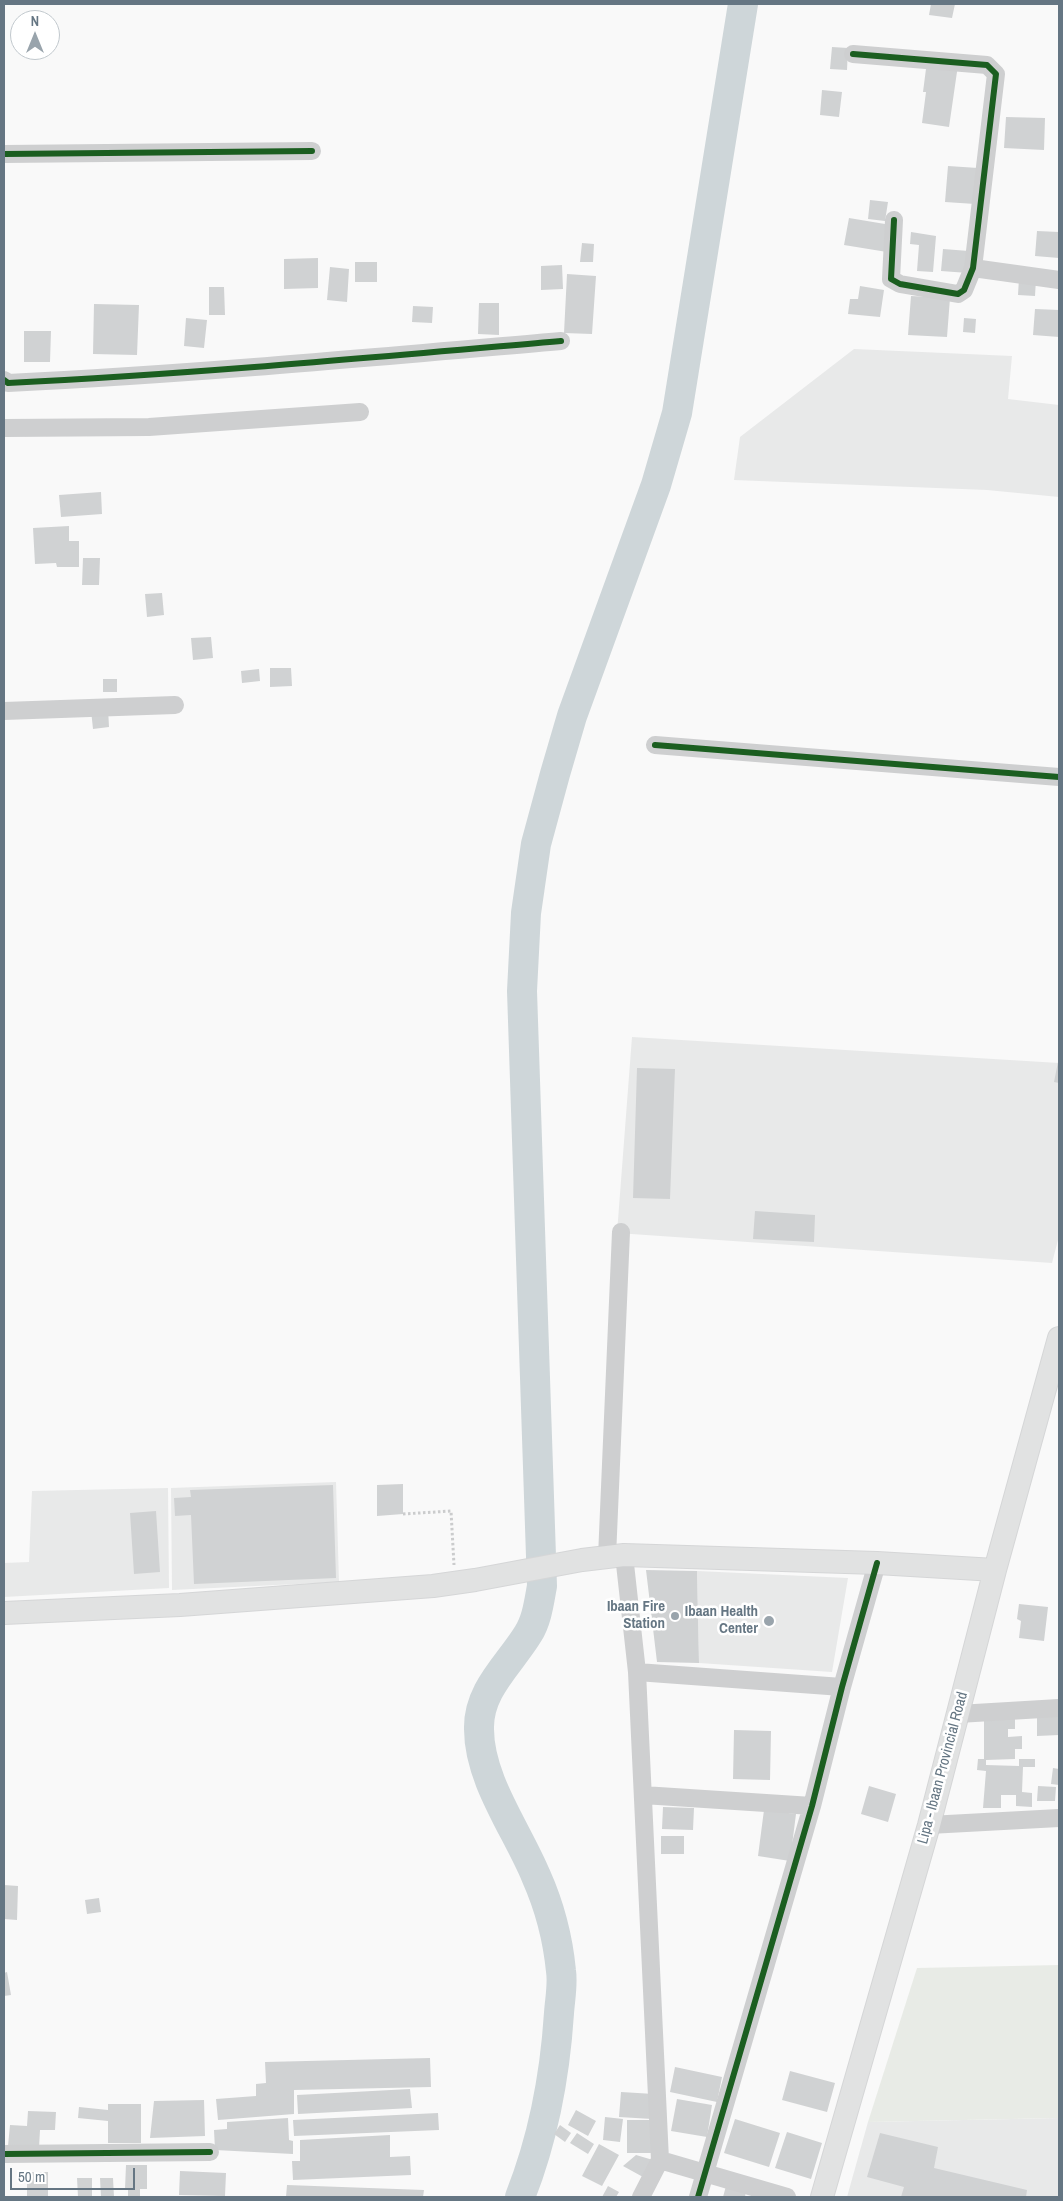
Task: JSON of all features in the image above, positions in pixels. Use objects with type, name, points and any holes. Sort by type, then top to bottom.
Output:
[{"type":"main road","name":"Lipa - Ibaan Provincial Road","points":[[822,2197],[929,1825],[995,1570],[1059,1338]]},
{"type":"main road","points":[[4,1613],[180,1605],[454,1583],[616,1556],[877,1563],[995,1570]]},
{"type":"street","points":[[853,54],[987,66],[996,74],[973,268],[964,290],[958,294],[900,284],[891,280],[894,220]]},
{"type":"street","points":[[4,154],[312,151]]},
{"type":"street","points":[[973,268],[1059,280]]},
{"type":"street","points":[[4,380],[8,383],[36,382],[283,366],[561,341]]},
{"type":"street","points":[[4,428],[149,427],[360,412]]},
{"type":"street","points":[[4,711],[176,705]]},
{"type":"street","points":[[655,745],[1059,777]]},
{"type":"street","points":[[621,1232],[616,1556],[637,1672],[660,2160],[641,2197]]},
{"type":"street","points":[[698,2197],[812,1806],[842,1687],[877,1563]]},
{"type":"street","points":[[637,1672],[842,1687]]},
{"type":"street","points":[[958,1714],[1059,1708]]},
{"type":"street","points":[[643,1795],[812,1806]]},
{"type":"street","points":[[929,1825],[1059,1818]]},
{"type":"street","points":[[4,2154],[210,2152]]},
{"type":"street","points":[[660,2160],[787,2197]]},
{"type":"path","points":[[403,1514],[451,1511],[454,1583]]},
{"type":"shaded area","points":[[854,349],[1012,356],[1008,399],[1059,405],[1059,497],[987,490],[734,480],[740,437]]},
{"type":"shaded area","points":[[632,1037],[1059,1063],[1059,1236],[1052,1263],[617,1233]]},
{"type":"shaded area","points":[[336,1482],[339,1582],[172,1590],[171,1488]]},
{"type":"shaded area","points":[[168,1488],[169,1588],[4,1597],[4,1563],[29,1562],[32,1491]]},
{"type":"shaded area","name":"Ibaan Health Center","points":[[697,1571],[848,1578],[832,1672],[699,1663]]},
{"type":"shaded area","points":[[1059,1965],[1059,2118],[868,2122],[917,1968]]},
{"type":"shaded area","points":[[1059,2118],[1059,2197],[847,2197],[868,2122]]},
{"type":"building","points":[[931,4],[955,4],[952,18],[929,15]]},
{"type":"building","points":[[832,47],[848,48],[847,70],[830,69]]},
{"type":"building","points":[[927,61],[958,65],[949,127],[922,123]]},
{"type":"building","points":[[822,90],[842,92],[839,117],[820,115]]},
{"type":"building","points":[[1006,117],[1045,118],[1044,150],[1004,148]]},
{"type":"building","points":[[948,166],[978,168],[975,204],[945,202]]},
{"type":"building","points":[[870,200],[888,202],[885,221],[868,219]]},
{"type":"building","points":[[849,218],[891,225],[887,252],[844,245]]},
{"type":"building","points":[[1037,231],[1059,232],[1059,258],[1035,256]]},
{"type":"building","points":[[911,232],[936,236],[933,272],[917,271],[919,245],[910,244]]},
{"type":"building","points":[[582,243],[594,244],[593,262],[580,262]]},
{"type":"building","points":[[943,249],[969,251],[968,273],[941,271]]},
{"type":"building","points":[[318,258],[318,288],[284,289],[284,259]]},
{"type":"building","points":[[355,262],[377,262],[377,282],[355,282]]},
{"type":"building","points":[[562,265],[563,289],[541,290],[541,266]]},
{"type":"building","points":[[330,267],[349,269],[347,302],[327,300]]},
{"type":"building","points":[[567,274],[596,276],[592,334],[564,333]]},
{"type":"building","points":[[1019,278],[1036,279],[1035,296],[1018,295]]},
{"type":"building","points":[[860,286],[884,290],[880,317],[848,314],[850,299],[858,299]]},
{"type":"building","points":[[209,287],[224,287],[225,315],[209,315]]},
{"type":"building","points":[[911,296],[950,298],[947,337],[908,335]]},
{"type":"building","points":[[479,303],[499,303],[499,335],[478,334]]},
{"type":"building","points":[[94,304],[139,305],[137,355],[93,354]]},
{"type":"building","points":[[413,306],[433,307],[432,323],[412,322]]},
{"type":"building","points":[[1035,309],[1059,310],[1059,337],[1033,335]]},
{"type":"building","points":[[186,318],[207,320],[204,348],[184,346]]},
{"type":"building","points":[[964,318],[976,319],[975,333],[963,332]]},
{"type":"building","points":[[24,331],[51,331],[50,362],[24,362]]},
{"type":"building","points":[[101,492],[102,514],[61,517],[59,495]]},
{"type":"building","points":[[69,526],[69,541],[79,541],[79,567],[57,567],[56,563],[35,564],[33,528]]},
{"type":"building","points":[[83,558],[100,558],[99,585],[82,585]]},
{"type":"building","points":[[162,593],[164,615],[147,617],[145,594]]},
{"type":"building","points":[[211,637],[213,658],[193,660],[191,638]]},
{"type":"building","points":[[270,668],[291,668],[292,686],[270,687]]},
{"type":"building","points":[[259,669],[260,681],[242,683],[241,671]]},
{"type":"building","points":[[103,679],[117,679],[117,692],[103,692]]},
{"type":"building","points":[[108,708],[109,727],[93,729],[91,710]]},
{"type":"building","points":[[1059,1062],[1059,1083],[1054,1082]]},
{"type":"building","points":[[637,1068],[675,1069],[670,1199],[633,1198]]},
{"type":"building","points":[[755,1211],[815,1215],[814,1242],[753,1239]]},
{"type":"building","points":[[403,1484],[403,1514],[377,1516],[377,1485]]},
{"type":"building","points":[[333,1485],[336,1578],[194,1584],[191,1515],[175,1516],[174,1498],[191,1497],[190,1490]]},
{"type":"building","points":[[156,1511],[160,1572],[134,1574],[130,1513]]},
{"type":"building","name":"Ibaan Fire Station","points":[[646,1570],[697,1571],[699,1663],[657,1662]]},
{"type":"building","points":[[1019,1604],[1048,1607],[1044,1641],[1019,1638],[1021,1621],[1017,1619]]},
{"type":"building","points":[[1059,1710],[1059,1735],[1037,1736],[1037,1716]]},
{"type":"building","points":[[984,1716],[1015,1716],[1015,1729],[1008,1729],[1008,1737],[1022,1736],[1022,1749],[1015,1749],[1015,1759],[986,1760],[986,1765],[1019,1766],[1019,1759],[1035,1759],[1035,1767],[1023,1767],[1022,1792],[1032,1793],[1032,1807],[1016,1806],[1016,1795],[1001,1795],[1001,1808],[983,1808],[986,1771],[977,1770],[978,1759],[984,1759]]},
{"type":"building","points":[[734,1730],[771,1731],[770,1780],[733,1779]]},
{"type":"building","points":[[1053,1768],[1059,1769],[1059,1785],[1051,1784]]},
{"type":"building","points":[[869,1786],[896,1794],[888,1822],[861,1814]]},
{"type":"building","points":[[1038,1786],[1056,1787],[1055,1801],[1037,1801]]},
{"type":"building","points":[[663,1807],[694,1808],[693,1830],[662,1829]]},
{"type":"building","points":[[764,1810],[796,1814],[790,1861],[758,1856]]},
{"type":"building","points":[[661,1836],[684,1836],[684,1854],[661,1854]]},
{"type":"building","points":[[4,1885],[18,1886],[17,1920],[4,1919]]},
{"type":"building","points":[[99,1898],[101,1912],[87,1914],[85,1900]]},
{"type":"building","points":[[7,1972],[11,1995],[4,1996],[4,1973]]},
{"type":"building","points":[[430,2058],[431,2087],[294,2090],[294,2114],[218,2120],[216,2099],[256,2096],[256,2084],[266,2083],[265,2062]]},
{"type":"building","points":[[675,2067],[722,2077],[717,2102],[670,2092]]},
{"type":"building","points":[[790,2071],[835,2083],[827,2112],[782,2100]]},
{"type":"building","points":[[410,2089],[412,2108],[298,2114],[297,2095]]},
{"type":"building","points":[[621,2092],[654,2094],[652,2119],[619,2117]]},
{"type":"building","points":[[677,2099],[712,2105],[707,2137],[671,2131]]},
{"type":"building","points":[[204,2100],[205,2136],[150,2138],[154,2101]]},
{"type":"building","points":[[108,2104],[141,2104],[141,2143],[108,2143],[108,2121],[78,2118],[79,2107],[108,2110]]},
{"type":"building","points":[[576,2110],[596,2121],[588,2136],[568,2125]]},
{"type":"building","points":[[28,2111],[56,2112],[55,2130],[40,2130],[39,2148],[8,2146],[10,2125],[27,2126]]},
{"type":"building","points":[[438,2113],[439,2130],[294,2136],[293,2120]]},
{"type":"building","points":[[605,2117],[623,2119],[620,2142],[603,2140]]},
{"type":"building","points":[[288,2118],[289,2140],[293,2141],[293,2154],[215,2150],[214,2130],[227,2129],[227,2122]]},
{"type":"building","points":[[735,2119],[780,2133],[769,2167],[724,2153]]},
{"type":"building","points":[[627,2120],[652,2120],[652,2153],[627,2153]]},
{"type":"building","points":[[560,2125],[571,2133],[565,2142],[554,2134]]},
{"type":"building","points":[[787,2132],[822,2143],[811,2179],[775,2168]]},
{"type":"building","points":[[577,2133],[594,2144],[588,2154],[570,2143]]},
{"type":"building","points":[[880,2133],[938,2147],[934,2168],[1027,2190],[1026,2197],[901,2197],[904,2187],[867,2177]]},
{"type":"building","points":[[390,2135],[390,2157],[410,2156],[411,2175],[293,2180],[292,2161],[300,2161],[300,2140]]},
{"type":"building","points":[[599,2144],[619,2155],[602,2186],[582,2176]]},
{"type":"building","points":[[636,2155],[653,2160],[643,2177],[623,2166]]},
{"type":"building","points":[[126,2165],[147,2165],[147,2189],[140,2189],[140,2197],[128,2197],[128,2189],[125,2189]]},
{"type":"building","points":[[180,2171],[226,2173],[225,2196],[179,2195]]},
{"type":"building","points":[[27,2172],[48,2172],[48,2197],[27,2197]]},
{"type":"building","points":[[77,2178],[92,2178],[92,2197],[78,2197]]},
{"type":"building","points":[[100,2178],[113,2178],[114,2197],[101,2197]]},
{"type":"building","points":[[287,2185],[424,2190],[423,2197],[286,2197]]},
{"type":"building","points":[[608,2186],[619,2192],[616,2197],[602,2197]]},
{"type":"building","points":[[726,2186],[746,2191],[745,2197],[723,2197]]},
{"type":"waterway","points":[[520,2197],[535,2152],[547,2106],[554,2060],[562,1976],[555,1935],[541,1887],[492,1786],[485,1767],[479,1729],[480,1715],[489,1690],[534,1623],[542,1586],[522,991],[526,913],[536,844],[572,716],[656,485],[677,413],[743,4]]},
{"type":"cycle path","points":[[853,54],[987,65],[996,74],[973,268],[964,290],[958,294],[900,284],[891,279],[894,220]]},
{"type":"cycle path","points":[[4,154],[312,151]]},
{"type":"cycle path","points":[[4,380],[8,383],[147,375],[561,341]]},
{"type":"cycle path","points":[[655,745],[1059,777]]},
{"type":"cycle path","points":[[698,2197],[812,1806],[842,1687],[877,1563]]},
{"type":"cycle path","points":[[4,2154],[210,2152]]},
{"type":"place","name":"Ibaan Fire Station","points":[[675,1616]]},
{"type":"place","name":"Ibaan Health Center","points":[[769,1621]]}]
